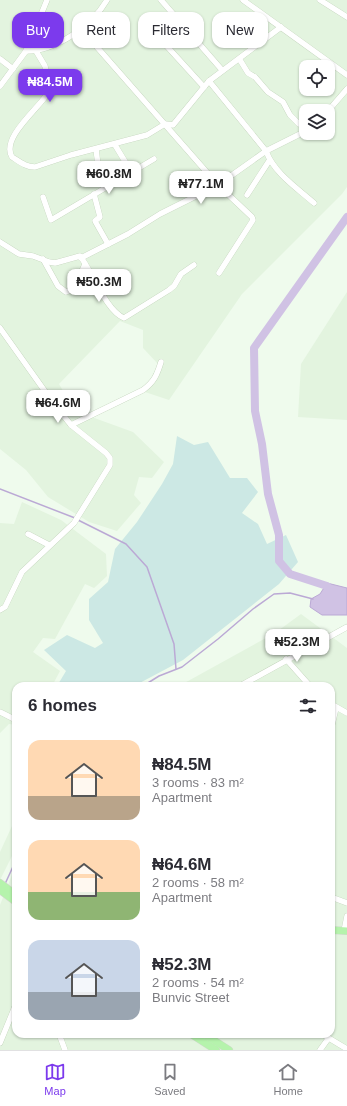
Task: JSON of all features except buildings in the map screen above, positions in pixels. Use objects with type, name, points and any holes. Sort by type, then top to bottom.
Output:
[{"type":"main road","points":[[2,887],[12,892]]},
{"type":"main road","points":[[2,887],[12,898]]},
{"type":"main road","points":[[335,930],[345,931]]},
{"type":"main road","points":[[196,1038],[208,1048],[216,1050]]},
{"type":"main road","points":[[210,1038],[229,1050]]},
{"type":"street","points":[[0,86],[26,51],[47,0]]},
{"type":"street","points":[[97,12],[107,0]]},
{"type":"street","points":[[161,0],[222,70]]},
{"type":"street","points":[[243,0],[347,75]]},
{"type":"street","points":[[320,0],[347,17]]},
{"type":"street","points":[[3,148],[6,153],[25,166],[35,168],[71,155],[115,145],[147,135],[165,124],[170,125],[176,122],[209,81],[222,70],[240,60],[281,27]]},
{"type":"street","points":[[26,51],[36,51],[72,35]]},
{"type":"street","points":[[98,48],[218,185],[252,217],[253,220],[219,273]]},
{"type":"street","points":[[168,48],[204,87]]},
{"type":"street","points":[[5,139],[20,117],[50,90],[45,66],[36,51]]},
{"type":"street","points":[[0,59],[13,69]]},
{"type":"street","points":[[240,60],[248,73],[255,77],[268,92],[283,102],[290,115],[299,124]]},
{"type":"street","points":[[209,81],[266,152],[269,161],[284,177],[314,203]]},
{"type":"street","points":[[334,104],[347,89]]},
{"type":"street","points":[[81,258],[160,214],[218,185],[266,152],[299,135]]},
{"type":"street","points":[[115,145],[132,173]]},
{"type":"street","points":[[96,149],[98,165],[106,186]]},
{"type":"street","points":[[43,197],[51,220],[106,186],[132,173],[154,159]]},
{"type":"street","points":[[247,195],[269,161]]},
{"type":"street","points":[[94,194],[100,217],[95,221],[108,244]]},
{"type":"street","points":[[0,242],[19,254],[55,263],[76,256],[81,258],[109,303],[120,316],[124,318],[169,290],[181,274],[194,265]]},
{"type":"street","points":[[42,259],[58,286],[66,292],[74,289],[85,264]]},
{"type":"street","points":[[0,328],[54,404],[71,425],[106,453],[110,458],[110,465],[82,512],[74,523],[22,572],[4,607],[0,610]]},
{"type":"street","points":[[71,425],[142,390],[156,378],[161,362]]},
{"type":"street","points":[[28,534],[49,545]]},
{"type":"street","points":[[247,682],[347,627]]},
{"type":"street","points":[[286,660],[306,682]]},
{"type":"street","points":[[335,707],[347,713]]},
{"type":"street","points":[[0,712],[12,718]]},
{"type":"street","points":[[335,898],[347,903]]},
{"type":"street","points":[[345,931],[347,916]]},
{"type":"street","points":[[0,1043],[12,1014]]},
{"type":"street","points":[[60,1038],[65,1050]]},
{"type":"street","points":[[320,1050],[328,1039],[347,1050]]},
{"type":"shaded area","points":[[0,0],[347,0],[347,187],[342,194],[242,294],[169,400],[145,392],[158,364],[143,348],[143,330],[120,321],[59,384],[69,401],[64,407],[133,432],[164,462],[152,478],[139,477],[134,495],[141,503],[117,531],[89,522],[48,497],[26,470],[0,449]]},
{"type":"shaded area","points":[[347,292],[347,420],[298,417],[301,364]]},
{"type":"shaded area","points":[[177,436],[194,445],[208,442],[230,478],[247,478],[258,492],[242,513],[258,524],[267,544],[286,535],[298,562],[279,584],[183,660],[142,682],[59,682],[66,671],[44,650],[67,635],[95,648],[103,643],[89,620],[89,599],[108,582],[115,549],[137,522],[162,484],[173,464]]},
{"type":"shaded area","points":[[22,502],[61,520],[106,554],[107,576],[94,588],[85,584],[55,639],[43,638],[33,652],[60,671],[54,682],[12,682],[12,724],[9,724],[0,733],[0,523],[14,524]]},
{"type":"shaded area","points":[[327,583],[347,588],[347,615],[322,615],[310,607],[311,599],[320,594]]},
{"type":"shaded area","points":[[301,614],[347,648],[347,1050],[0,1050],[0,905],[12,875],[12,1038],[335,1038],[335,682],[186,682],[275,633]]},
{"type":"shaded area","points":[[12,826],[12,856],[0,880],[0,852]]},
{"type":"waterway","points":[[327,586],[290,574],[279,561],[279,535],[268,494],[262,444],[255,411],[254,348],[347,217]]},
{"type":"waterway","points":[[0,489],[75,518]]},
{"type":"waterway","points":[[78,520],[126,544],[147,567],[174,644],[176,669]]},
{"type":"waterway","points":[[149,682],[159,676],[182,667],[253,609],[274,594],[290,593],[313,599]]},
{"type":"waterway","points":[[5,884],[12,869]]}]
